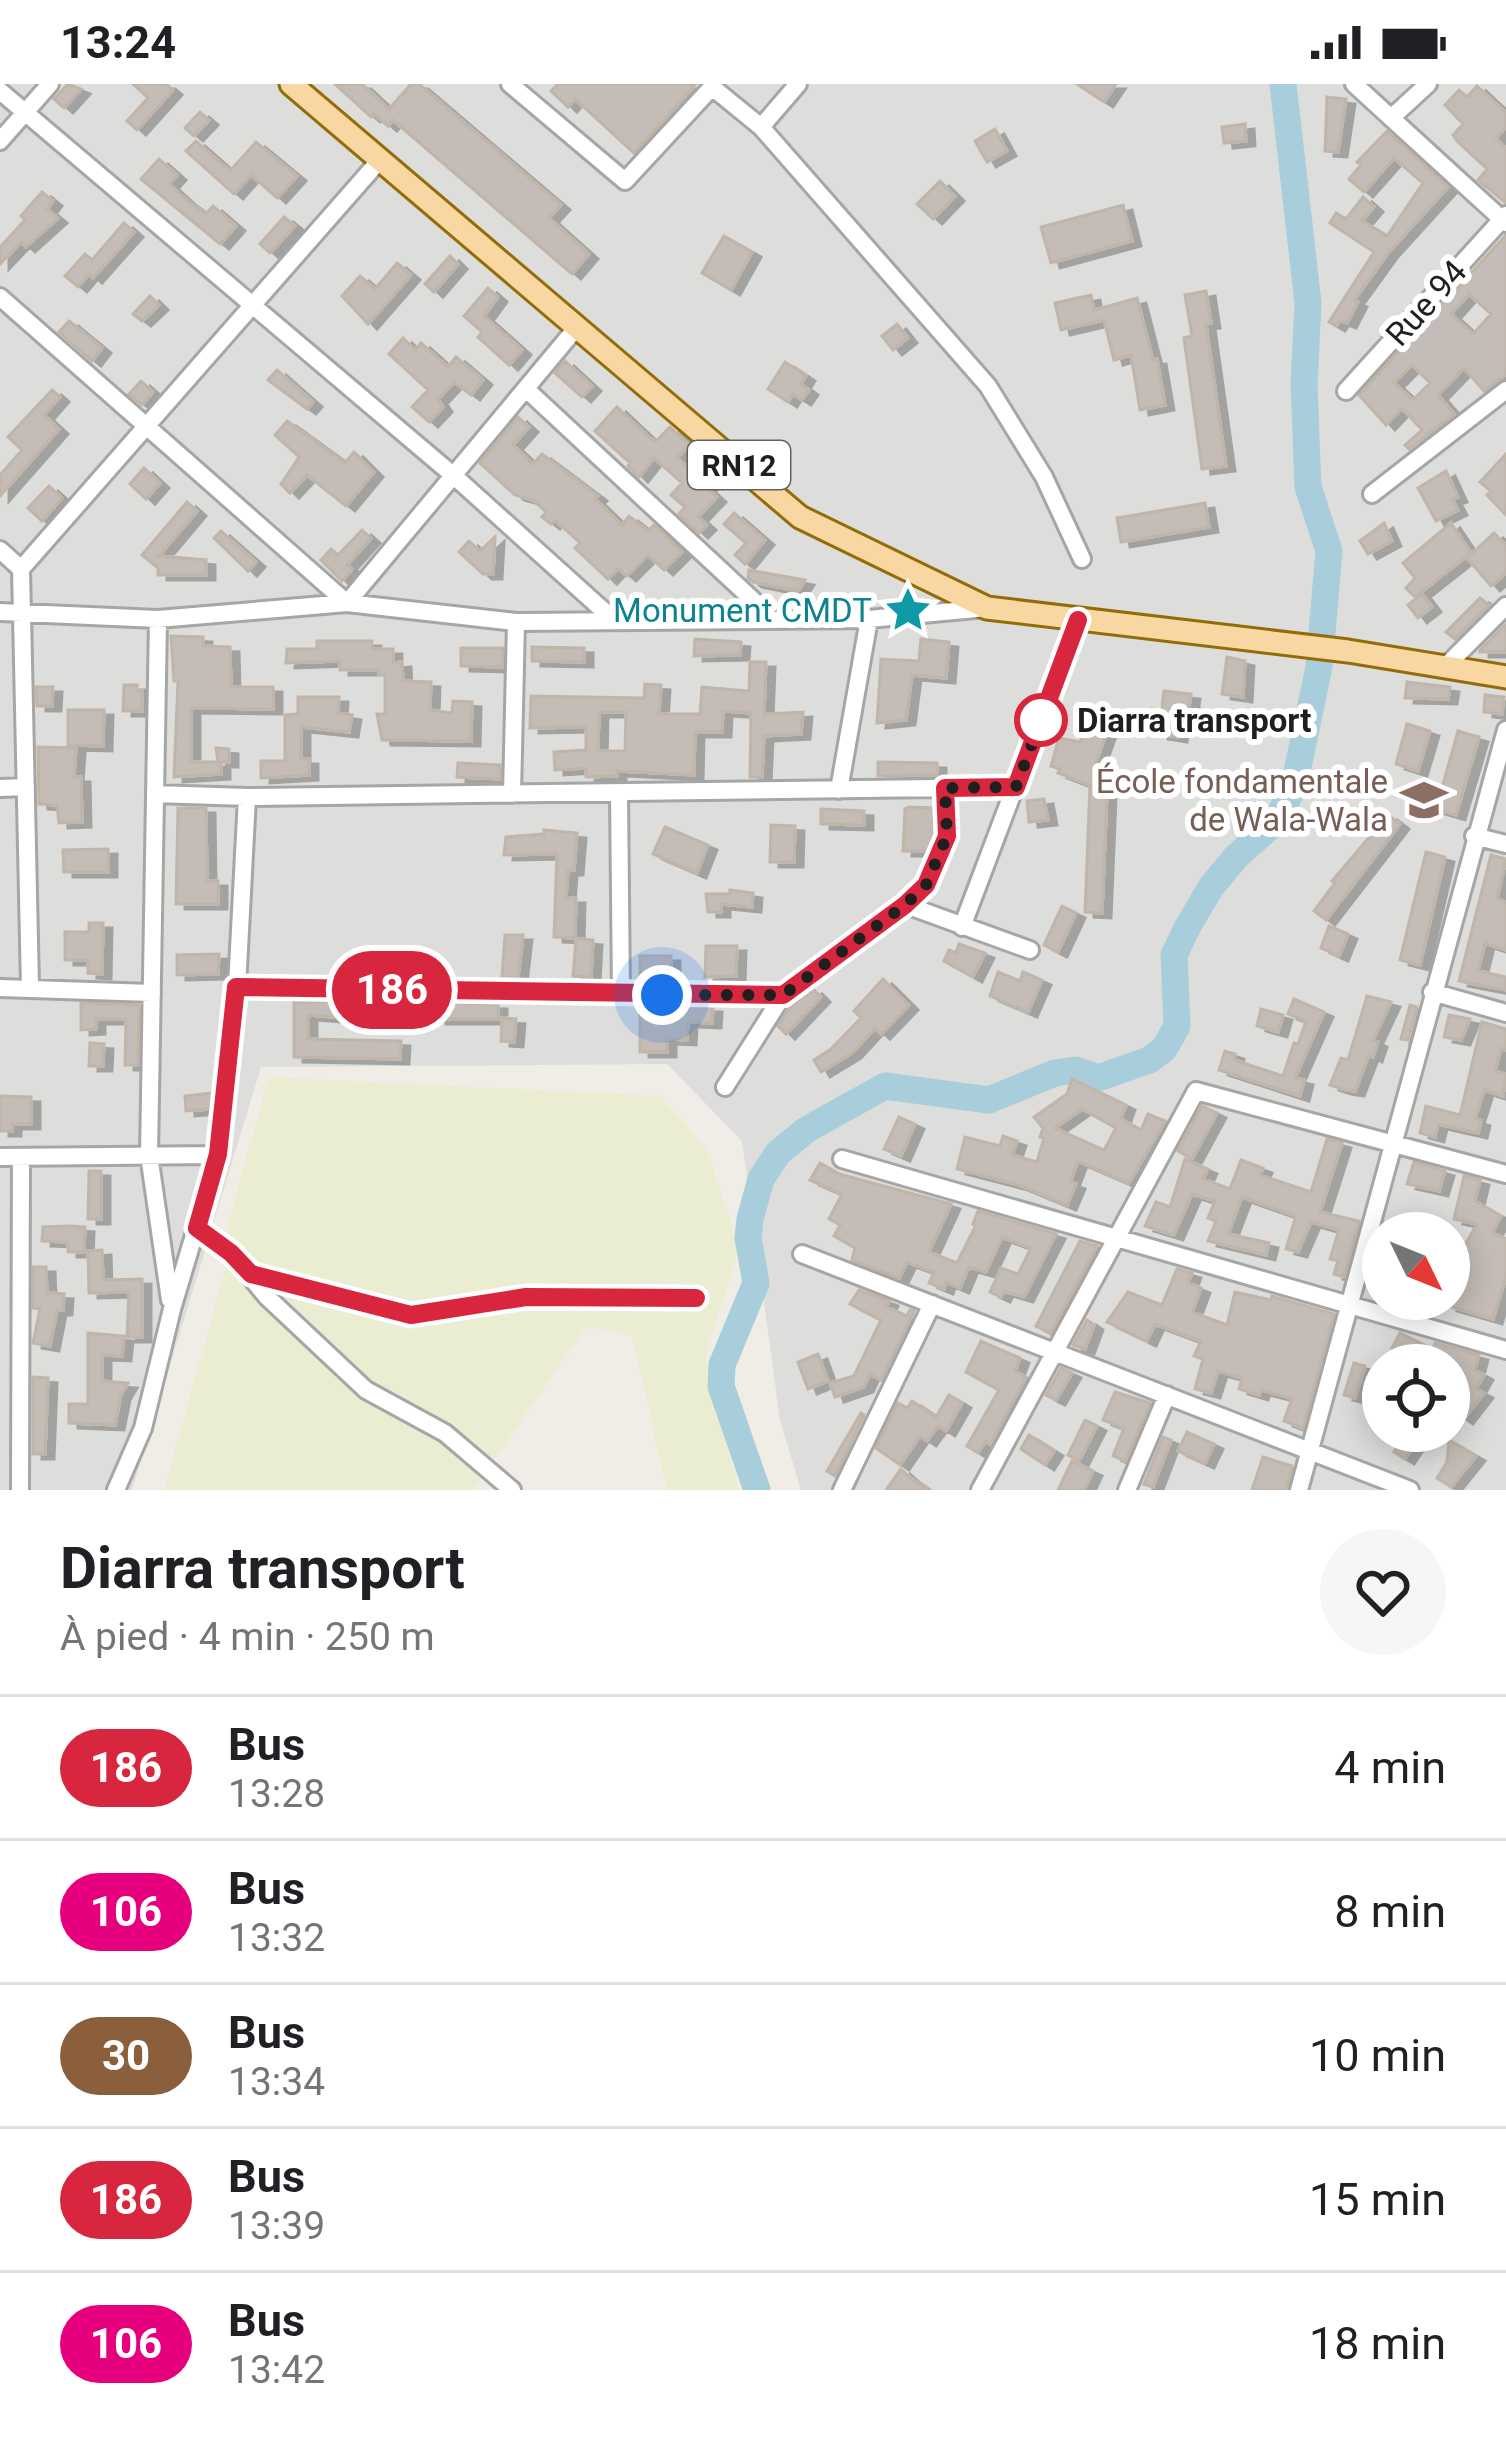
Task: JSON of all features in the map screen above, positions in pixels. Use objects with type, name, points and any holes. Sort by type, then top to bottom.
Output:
[{"type":"main road","name":"RN12","points":[[291,84],[800,517],[987,608],[1348,651],[1506,677]]},
{"type":"street","points":[[0,141],[50,84]]},
{"type":"street","points":[[510,84],[625,181],[712,87],[761,127],[988,386],[1044,477],[1082,559]]},
{"type":"street","points":[[761,127],[798,84]]},
{"type":"street","points":[[1354,84],[1505,219]]},
{"type":"street","points":[[1391,118],[1428,84]]},
{"type":"street","points":[[0,92],[454,476],[615,621]]},
{"type":"street","points":[[30,987],[21,568],[379,161]]},
{"type":"street","name":"Rue 94","points":[[1346,391],[1505,219]]},
{"type":"street","points":[[0,297],[347,603]]},
{"type":"street","points":[[347,603],[577,328]]},
{"type":"street","points":[[526,389],[754,601],[750,620]]},
{"type":"street","points":[[1372,494],[1506,390]]},
{"type":"street","points":[[0,550],[21,568]]},
{"type":"street","points":[[0,611],[158,619],[347,603],[516,622],[869,619],[987,608]]},
{"type":"street","points":[[1447,665],[1506,606]]},
{"type":"street","points":[[158,619],[149,1155],[172,1309]]},
{"type":"street","points":[[839,790],[869,619]]},
{"type":"street","points":[[962,927],[1078,620]]},
{"type":"street","points":[[512,794],[516,622]]},
{"type":"street","points":[[1299,1490],[1506,730]]},
{"type":"street","points":[[0,788],[26,787]]},
{"type":"street","points":[[155,794],[247,797],[1016,787]]},
{"type":"street","points":[[725,1087],[783,995],[926,885],[947,836],[945,788]]},
{"type":"street","points":[[619,793],[621,995]]},
{"type":"street","points":[[116,1490],[143,1428],[218,1154],[236,987],[247,797]]},
{"type":"street","points":[[1474,836],[1506,844]]},
{"type":"street","points":[[905,905],[1030,950]]},
{"type":"street","points":[[236,987],[783,995]]},
{"type":"street","points":[[0,988],[152,992]]},
{"type":"street","points":[[1432,992],[1506,1012]]},
{"type":"street","points":[[980,1490],[1196,1091],[1506,1174]]},
{"type":"street","points":[[0,1157],[218,1154]]},
{"type":"street","points":[[20,1490],[21,1157]]},
{"type":"street","points":[[842,1159],[1506,1350]]},
{"type":"street","points":[[197,1228],[231,1253],[267,1297],[366,1390],[446,1433],[512,1490]]},
{"type":"street","points":[[802,1253],[1410,1490]]},
{"type":"street","points":[[251,1274],[411,1315],[526,1297],[696,1298]]},
{"type":"street","points":[[842,1490],[932,1304]]},
{"type":"street","points":[[0,1314],[20,1314]]},
{"type":"street","points":[[1127,1490],[1167,1396]]},
{"type":"shaded area","points":[[0,84],[1506,84],[1506,1490],[801,1490],[780,1420],[742,1141],[667,1064],[261,1067],[132,1490],[0,1490]]},
{"type":"green space","points":[[269,1077],[660,1096],[707,1149],[739,1249],[705,1359],[739,1490],[667,1490],[632,1336],[587,1326],[473,1490],[164,1490],[225,1270],[228,1223]]},
{"type":"building","points":[[68,84],[81,89],[64,108],[54,99]]},
{"type":"building","points":[[133,84],[166,84],[173,90],[137,130],[127,121],[148,98]]},
{"type":"building","points":[[335,84],[362,84],[389,109],[411,84],[419,84],[561,205],[549,218],[589,254],[572,274],[393,120],[388,126],[374,114],[371,117]]},
{"type":"building","points":[[558,84],[696,84],[634,153],[575,99],[568,107],[551,91]]},
{"type":"building","points":[[1077,84],[1116,84],[1104,102]]},
{"type":"building","points":[[1477,86],[1506,113],[1506,127],[1496,138],[1506,148],[1506,203],[1478,180],[1487,169],[1453,135],[1463,124],[1445,105],[1459,90],[1467,97]]},
{"type":"building","points":[[1327,97],[1346,99],[1338,152],[1325,151]]},
{"type":"building","points":[[200,112],[209,120],[194,136],[185,128]]},
{"type":"building","points":[[1245,124],[1246,141],[1224,143],[1222,127]]},
{"type":"building","points":[[995,129],[1007,151],[987,162],[975,141]]},
{"type":"building","points":[[1387,131],[1448,187],[1388,253],[1354,300],[1358,302],[1347,323],[1340,320],[1336,326],[1329,322],[1374,252],[1330,223],[1336,213],[1346,219],[1363,197],[1374,207],[1362,221],[1387,236],[1423,183],[1394,158],[1364,192],[1349,179],[1361,165],[1357,162]]},
{"type":"building","points":[[196,141],[230,171],[256,142],[297,176],[277,198],[251,175],[234,194],[186,151]]},
{"type":"building","points":[[159,159],[177,175],[169,184],[189,202],[206,214],[213,206],[236,226],[220,244],[141,179]]},
{"type":"building","points":[[940,181],[955,196],[933,219],[917,204]]},
{"type":"building","points":[[42,192],[53,201],[47,209],[58,218],[26,247],[21,242],[0,264],[0,247]]},
{"type":"building","points":[[1123,205],[1132,241],[1051,263],[1041,227]]},
{"type":"building","points":[[284,217],[295,226],[270,253],[260,244]]},
{"type":"building","points":[[124,223],[134,232],[93,278],[89,274],[78,287],[65,276],[85,254],[92,260]]},
{"type":"building","points":[[1506,235],[1506,374],[1484,391],[1464,368],[1438,395],[1454,414],[1409,449],[1405,445],[1422,430],[1402,408],[1386,425],[1359,395]],"holes":[[[1469,294],[1491,314],[1473,334],[1451,314]],[[1412,365],[1430,383],[1413,400],[1394,383]]]},
{"type":"building","points":[[724,236],[752,252],[731,290],[702,273]]},
{"type":"building","points":[[450,256],[458,264],[434,292],[425,284]]},
{"type":"building","points":[[397,263],[411,275],[368,324],[342,296],[360,276],[375,289]]},
{"type":"building","points":[[488,288],[498,297],[484,316],[522,350],[509,365],[478,337],[482,332],[464,316]]},
{"type":"building","points":[[1206,291],[1211,323],[1206,324],[1226,466],[1202,469],[1184,338],[1192,336],[1185,295]]},
{"type":"building","points":[[1091,295],[1094,310],[1137,298],[1153,360],[1157,359],[1165,405],[1140,410],[1131,355],[1114,360],[1104,320],[1061,330],[1055,303]]},
{"type":"building","points":[[150,296],[159,305],[142,321],[133,314]]},
{"type":"building","points":[[69,321],[102,348],[92,361],[59,332]]},
{"type":"building","points":[[897,324],[908,338],[893,350],[882,336]]},
{"type":"building","points":[[403,338],[415,350],[421,343],[448,367],[456,357],[483,380],[471,395],[454,382],[438,399],[443,407],[429,422],[412,407],[428,390],[389,354]]},
{"type":"building","points":[[565,361],[592,386],[582,397],[555,373]]},
{"type":"building","points":[[785,362],[806,376],[801,384],[809,390],[802,400],[793,394],[788,402],[768,389]]},
{"type":"building","points":[[277,370],[313,402],[307,409],[268,380]]},
{"type":"building","points":[[141,381],[153,392],[142,405],[129,394]]},
{"type":"building","points":[[52,390],[60,397],[44,415],[59,429],[0,496],[0,475],[22,450],[8,437]]},
{"type":"building","points":[[617,407],[651,439],[656,441],[670,427],[689,445],[677,458],[717,497],[698,517],[707,525],[699,533],[679,514],[685,507],[671,495],[682,483],[654,458],[639,477],[595,431]]},
{"type":"building","points":[[518,417],[529,427],[513,445],[533,464],[542,454],[598,496],[595,499],[622,525],[629,516],[648,531],[654,525],[682,552],[664,570],[648,555],[627,576],[618,568],[608,579],[575,548],[580,543],[555,520],[551,524],[542,517],[546,512],[533,500],[515,495],[480,463]]},
{"type":"building","points":[[287,421],[345,463],[354,452],[374,472],[346,506],[307,475],[290,493],[281,484],[299,457],[275,435]]},
{"type":"building","points":[[1506,454],[1506,515],[1480,482]]},
{"type":"building","points":[[144,468],[160,483],[146,499],[130,484]]},
{"type":"building","points":[[1446,471],[1458,497],[1452,499],[1458,510],[1436,521],[1418,488]]},
{"type":"building","points":[[49,486],[62,498],[42,521],[28,508]]},
{"type":"building","points":[[187,502],[197,511],[159,556],[206,560],[206,575],[158,575],[158,568],[142,555]]},
{"type":"building","points":[[1205,503],[1209,527],[1121,542],[1117,518]]},
{"type":"building","points":[[734,513],[765,540],[745,564],[735,555],[746,543],[724,524]]},
{"type":"building","points":[[1384,523],[1392,541],[1368,554],[1360,541]]},
{"type":"building","points":[[1451,523],[1471,553],[1415,597],[1406,588],[1415,578],[1403,563]]},
{"type":"building","points":[[362,530],[371,538],[347,565],[352,569],[342,581],[321,560],[331,549],[338,555]]},
{"type":"building","points":[[221,531],[256,562],[248,571],[214,538]]},
{"type":"building","points":[[1494,533],[1506,545],[1506,573],[1491,586],[1467,558]]},
{"type":"building","points":[[495,537],[493,574],[483,574],[459,552],[469,541],[480,551]]},
{"type":"building","points":[[749,570],[805,580],[798,591],[753,582]]},
{"type":"building","points":[[1422,594],[1432,607],[1418,618],[1408,605]]},
{"type":"building","points":[[1480,598],[1489,605],[1455,639],[1446,632]]},
{"type":"building","points":[[1506,624],[1506,652],[1480,652],[1480,650]]},
{"type":"building","points":[[171,636],[203,637],[203,646],[230,647],[231,687],[273,687],[273,709],[191,708],[191,762],[218,762],[216,748],[229,749],[229,762],[221,762],[221,774],[174,777],[178,681],[174,681]]},
{"type":"building","points":[[695,639],[741,642],[740,655],[694,656]]},
{"type":"building","points":[[921,639],[949,642],[946,678],[912,675],[906,720],[877,723],[881,659],[919,661]]},
{"type":"building","points":[[317,641],[372,641],[372,649],[393,649],[393,663],[402,662],[403,681],[431,682],[430,710],[452,713],[453,701],[472,702],[471,741],[382,740],[377,714],[385,714],[385,675],[379,675],[379,670],[340,670],[340,661],[286,663],[287,649],[317,649]]},
{"type":"building","points":[[532,647],[584,648],[584,662],[532,661]]},
{"type":"building","points":[[461,648],[503,648],[502,667],[461,666]]},
{"type":"building","points":[[1227,657],[1245,661],[1243,697],[1222,694]]},
{"type":"building","points":[[750,662],[766,662],[764,714],[803,712],[801,734],[764,736],[762,777],[750,777],[751,713],[723,711],[722,732],[695,732],[694,775],[617,771],[617,776],[586,777],[586,768],[555,770],[554,752],[586,750],[586,727],[530,728],[531,696],[644,698],[645,684],[661,685],[659,714],[700,714],[702,687],[749,691]],"holes":[[[599,712],[626,712],[625,751],[598,751]]]},
{"type":"building","points":[[1407,682],[1450,687],[1448,699],[1405,698]]},
{"type":"building","points":[[124,685],[137,685],[137,691],[142,691],[142,711],[123,711]]},
{"type":"building","points":[[36,687],[53,687],[52,706],[37,706]]},
{"type":"building","points":[[1164,691],[1191,694],[1186,728],[1180,727],[1178,737],[1159,734]]},
{"type":"building","points":[[1485,695],[1504,697],[1502,714],[1484,712]]},
{"type":"building","points":[[298,697],[339,697],[338,713],[352,715],[349,732],[301,727],[301,759],[309,759],[309,775],[261,778],[261,761],[285,761],[285,715],[298,714]]},
{"type":"building","points":[[68,710],[104,710],[103,746],[68,745]]},
{"type":"building","points":[[1089,716],[1110,723],[1094,768],[1114,775],[1107,793],[1102,913],[1085,912],[1090,785],[1051,766],[1059,738],[1080,742]]},
{"type":"building","points":[[1407,724],[1430,731],[1418,771],[1396,764]]},
{"type":"building","points":[[1458,731],[1479,737],[1456,815],[1436,809]]},
{"type":"building","points":[[38,747],[76,748],[74,777],[81,777],[82,822],[59,823],[57,805],[39,804]]},
{"type":"building","points":[[878,762],[937,763],[937,775],[878,776]]},
{"type":"building","points":[[458,763],[500,765],[500,779],[457,777]]},
{"type":"building","points":[[1044,799],[1048,820],[1029,822],[1027,801]]},
{"type":"building","points":[[178,808],[206,808],[207,881],[218,881],[218,904],[176,904]]},
{"type":"building","points":[[933,808],[934,834],[927,851],[903,851],[905,809]]},
{"type":"building","points":[[821,809],[864,811],[864,825],[821,824]]},
{"type":"building","points":[[1388,815],[1400,824],[1326,920],[1314,911],[1335,883],[1332,881]]},
{"type":"building","points":[[771,825],[795,826],[794,862],[770,862]]},
{"type":"building","points":[[665,827],[708,845],[697,873],[653,854]]},
{"type":"building","points":[[544,830],[577,833],[566,898],[576,898],[575,938],[554,937],[557,854],[504,855],[506,837],[544,834]]},
{"type":"building","points":[[108,849],[108,872],[64,872],[63,850]]},
{"type":"building","points":[[1426,852],[1445,857],[1420,965],[1400,960]]},
{"type":"building","points":[[1491,855],[1506,859],[1497,898],[1506,903],[1506,950],[1485,943],[1478,971],[1506,977],[1506,990],[1459,981]]},
{"type":"building","points":[[730,890],[753,893],[752,907],[721,904],[721,912],[708,912],[706,894],[730,894]]},
{"type":"building","points":[[1062,906],[1076,913],[1058,952],[1044,945]]},
{"type":"building","points":[[89,923],[103,923],[102,974],[88,973],[88,960],[65,960],[65,932],[89,932]]},
{"type":"building","points":[[1329,926],[1348,934],[1339,956],[1321,948]]},
{"type":"building","points":[[505,935],[523,935],[518,978],[502,977]]},
{"type":"building","points":[[576,939],[593,940],[591,977],[573,976]]},
{"type":"building","points":[[959,944],[985,953],[973,977],[944,961],[949,950],[956,953]]},
{"type":"building","points":[[706,946],[737,946],[736,976],[705,977]]},
{"type":"building","points":[[219,954],[218,974],[177,975],[177,955]]},
{"type":"building","points":[[640,956],[671,956],[671,976],[640,977]]},
{"type":"building","points":[[998,972],[1020,981],[1023,972],[1042,980],[1028,1012],[990,996]]},
{"type":"building","points":[[883,979],[909,1005],[881,1034],[875,1028],[852,1053],[821,1072],[814,1060],[861,1018],[854,1011]]},
{"type":"building","points":[[813,989],[821,997],[786,1034],[778,1026],[792,1005]]},
{"type":"building","points":[[1367,996],[1391,1002],[1373,1040],[1378,1042],[1373,1057],[1369,1055],[1355,1091],[1330,1085],[1341,1058],[1348,1060]]},
{"type":"building","points":[[1294,999],[1324,1012],[1295,1078],[1304,1080],[1300,1096],[1219,1070],[1225,1051],[1235,1054],[1234,1060],[1283,1076],[1306,1021],[1288,1014]]},
{"type":"building","points":[[294,1002],[345,1002],[344,1018],[308,1015],[308,1039],[401,1041],[400,1059],[294,1057]]},
{"type":"building","points":[[81,1003],[139,1005],[138,1065],[125,1065],[126,1019],[96,1019],[96,1029],[81,1030]]},
{"type":"building","points":[[438,1003],[498,1004],[498,1019],[437,1019]]},
{"type":"building","points":[[1410,1005],[1417,1007],[1408,1040],[1401,1039]]},
{"type":"building","points":[[640,1006],[713,1007],[712,1023],[688,1022],[687,1040],[667,1039],[667,1052],[640,1052]]},
{"type":"building","points":[[1261,1009],[1283,1015],[1278,1032],[1257,1026]]},
{"type":"building","points":[[1449,1015],[1470,1019],[1461,1040],[1444,1037]]},
{"type":"building","points":[[502,1018],[516,1019],[514,1042],[501,1041]]},
{"type":"building","points":[[1482,1022],[1506,1029],[1506,1050],[1501,1048],[1495,1071],[1506,1074],[1503,1096],[1484,1090],[1475,1119],[1481,1121],[1478,1133],[1438,1124],[1435,1137],[1420,1133],[1426,1106],[1460,1115]]},
{"type":"building","points":[[90,1043],[104,1044],[103,1066],[89,1066]]},
{"type":"building","points":[[1072,1079],[1126,1105],[1121,1119],[1141,1130],[1148,1114],[1165,1121],[1129,1183],[1078,1161],[1070,1182],[1076,1184],[1067,1205],[1019,1185],[957,1169],[965,1137],[1000,1146],[1003,1136],[1017,1141],[1012,1155],[1037,1162],[1044,1138],[1034,1117],[1067,1094]],"holes":[[[1082,1109],[1116,1128],[1104,1150],[1055,1128]]]},
{"type":"building","points":[[212,1093],[210,1109],[186,1111],[185,1096]]},
{"type":"building","points":[[0,1096],[31,1097],[31,1124],[12,1124],[12,1131],[0,1131]]},
{"type":"building","points":[[1202,1106],[1217,1113],[1192,1159],[1178,1151]]},
{"type":"building","points":[[899,1117],[915,1124],[901,1156],[884,1149]]},
{"type":"building","points":[[1327,1139],[1342,1143],[1320,1212],[1359,1221],[1344,1277],[1334,1274],[1338,1261],[1330,1259],[1339,1230],[1311,1222],[1298,1252],[1286,1249],[1296,1216],[1242,1197],[1228,1234],[1269,1243],[1266,1255],[1208,1241],[1216,1221],[1208,1218],[1215,1201],[1192,1194],[1174,1235],[1145,1226],[1156,1202],[1170,1207],[1185,1159],[1208,1169],[1203,1179],[1230,1189],[1241,1160],[1263,1168],[1260,1175],[1311,1192]]},
{"type":"building","points":[[1414,1162],[1445,1171],[1439,1191],[1407,1184]]},
{"type":"building","points":[[820,1163],[839,1174],[951,1204],[929,1252],[957,1263],[978,1211],[1056,1234],[1024,1297],[990,1292],[1001,1268],[1018,1274],[1031,1248],[1002,1237],[986,1272],[969,1267],[960,1288],[946,1282],[944,1289],[929,1283],[934,1272],[907,1262],[899,1278],[852,1260],[855,1248],[834,1236],[840,1225],[829,1219],[842,1194],[810,1180]]},
{"type":"building","points":[[89,1171],[101,1171],[101,1219],[88,1219]]},
{"type":"building","points":[[1464,1176],[1480,1180],[1475,1201],[1501,1216],[1492,1233],[1506,1239],[1506,1277],[1493,1319],[1470,1312],[1470,1236],[1477,1224],[1470,1222],[1470,1212],[1456,1212]]},
{"type":"building","points":[[43,1227],[85,1227],[84,1252],[68,1252],[68,1242],[42,1241]]},
{"type":"building","points":[[1080,1241],[1097,1246],[1050,1333],[1036,1326]]},
{"type":"building","points":[[102,1250],[103,1280],[142,1279],[142,1337],[127,1337],[129,1292],[89,1293],[88,1251]]},
{"type":"building","points":[[33,1267],[46,1267],[47,1293],[64,1294],[50,1346],[33,1343],[40,1309],[33,1308]]},
{"type":"building","points":[[1177,1269],[1192,1273],[1188,1283],[1201,1288],[1192,1312],[1227,1325],[1235,1292],[1271,1300],[1272,1296],[1334,1314],[1303,1428],[1284,1421],[1292,1398],[1239,1389],[1242,1378],[1218,1371],[1211,1393],[1195,1389],[1203,1359],[1194,1356],[1201,1341],[1155,1324],[1147,1341],[1107,1322],[1128,1292],[1162,1305]]},
{"type":"building","points":[[859,1290],[889,1301],[886,1307],[907,1316],[914,1311],[881,1380],[870,1374],[864,1387],[835,1397],[830,1383],[854,1376],[881,1320],[850,1304]]},
{"type":"building","points":[[1087,1320],[1094,1325],[1085,1349],[1073,1345]]},
{"type":"building","points":[[88,1333],[124,1336],[122,1356],[102,1355],[102,1381],[128,1383],[115,1425],[69,1423],[69,1404],[88,1404]]},
{"type":"building","points":[[1400,1333],[1423,1344],[1394,1344]]},
{"type":"building","points":[[981,1341],[1020,1358],[1015,1371],[1026,1377],[990,1444],[986,1441],[978,1453],[967,1446],[999,1390],[966,1372]]},
{"type":"building","points":[[1470,1353],[1479,1355],[1475,1370],[1484,1375],[1476,1389],[1484,1393],[1470,1411]]},
{"type":"building","points":[[818,1354],[828,1381],[808,1389],[798,1362]]},
{"type":"building","points":[[1354,1363],[1362,1365],[1355,1398],[1344,1395]]},
{"type":"building","points":[[1061,1368],[1072,1373],[1056,1400],[1046,1395]]},
{"type":"building","points":[[33,1377],[48,1378],[45,1454],[33,1454]]},
{"type":"building","points":[[1115,1392],[1150,1403],[1125,1461],[1113,1456],[1124,1428],[1103,1420]]},
{"type":"building","points":[[949,1395],[962,1403],[946,1431],[938,1426],[927,1441],[920,1436],[900,1465],[876,1448],[898,1403],[907,1408],[912,1401],[936,1417]]},
{"type":"building","points":[[861,1413],[864,1415],[835,1476],[827,1471]]},
{"type":"building","points":[[1085,1420],[1097,1426],[1079,1461],[1068,1455]]},
{"type":"building","points":[[1187,1432],[1214,1444],[1205,1463],[1178,1451]]},
{"type":"building","points":[[1029,1435],[1054,1451],[1045,1465],[1021,1449]]},
{"type":"building","points":[[1163,1437],[1171,1440],[1153,1487],[1144,1484]]},
{"type":"building","points":[[1448,1452],[1476,1456],[1451,1487],[1437,1478]]},
{"type":"building","points":[[1263,1457],[1292,1466],[1286,1490],[1252,1490]]},
{"type":"building","points":[[1072,1461],[1093,1471],[1084,1490],[1058,1490]]},
{"type":"building","points":[[901,1469],[911,1478],[928,1490],[886,1490]]},
{"type":"waterway","points":[[757,1490],[721,1386],[722,1365],[756,1283],[748,1238],[750,1219],[761,1179],[778,1153],[806,1130],[885,1086],[989,1100],[1055,1073],[1076,1070],[1098,1078],[1149,1060],[1164,1049],[1177,1026],[1174,955],[1188,926],[1236,857],[1277,820],[1294,786],[1319,667],[1329,551],[1308,487],[1304,385],[1308,303],[1283,84]]},
{"type":"bus line","name":"186","points":[[696,1298],[526,1297],[411,1315],[251,1274],[197,1228],[218,1154],[236,987],[783,995],[926,885],[947,836],[945,788],[1016,787],[1078,620]]},
{"type":"place","name":"Monument CMDT","points":[[908,610]]},
{"type":"place","name":"Diarra transport","points":[[1041,720]]},
{"type":"place","name":"École fondamentale de Wala-Wala","points":[[1424,800]]},
{"type":"route","points":[[662,995],[783,995],[926,885],[947,836],[945,788],[1016,787],[1041,720]]}]
